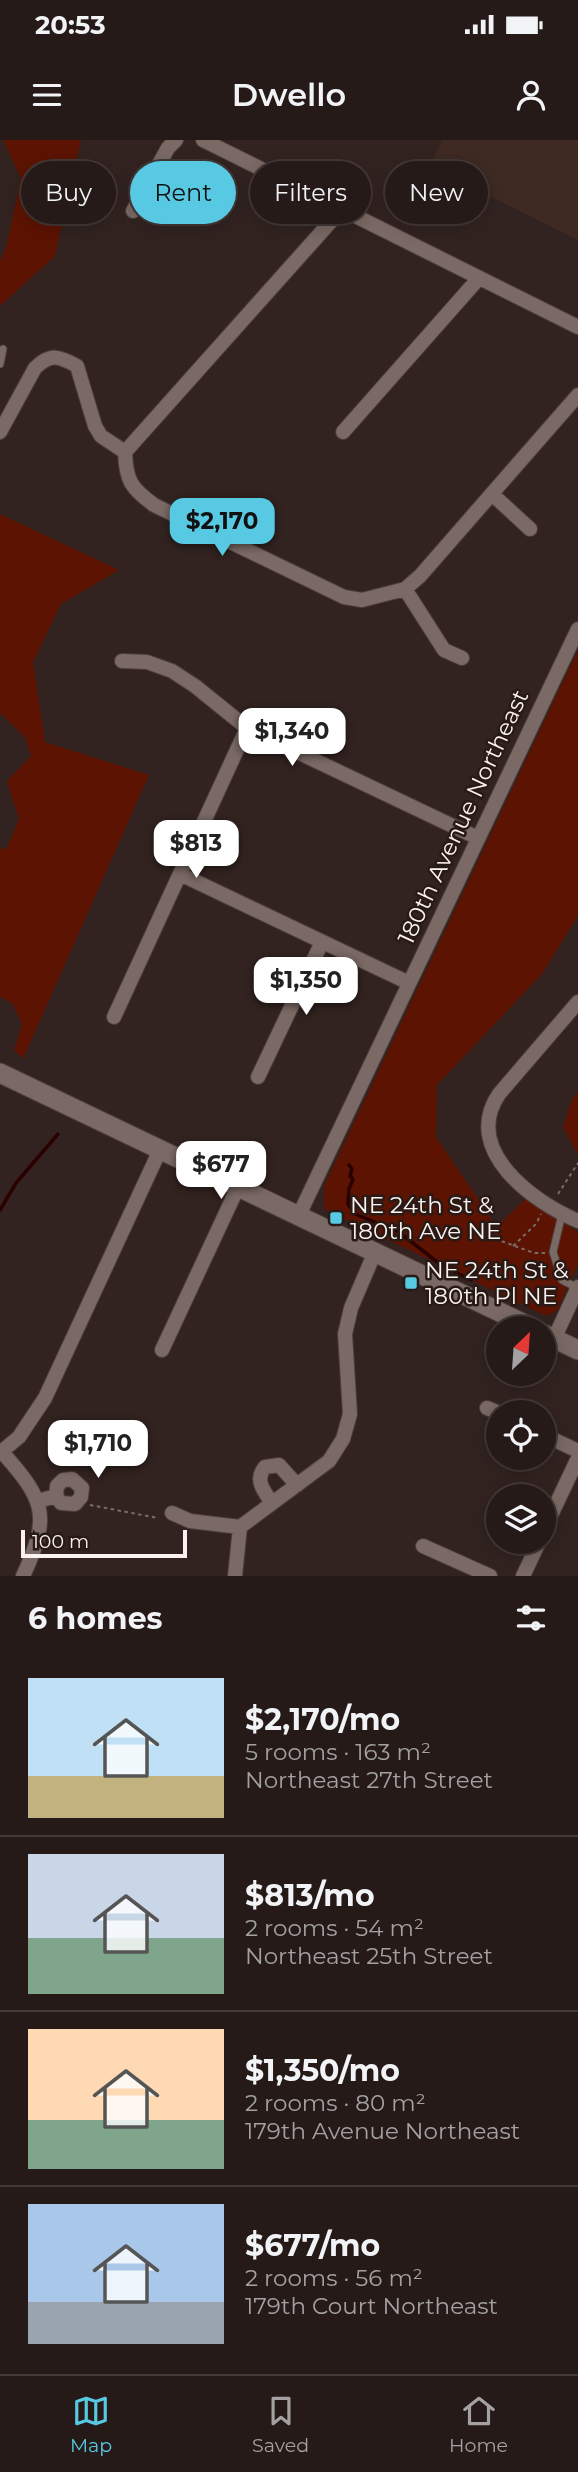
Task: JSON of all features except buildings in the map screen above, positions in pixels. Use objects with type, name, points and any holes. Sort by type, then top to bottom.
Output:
[{"type":"main road","points":[[0,1073],[508,1316]]},
{"type":"main road","points":[[556,1339],[578,1350]]},
{"type":"street","points":[[161,161],[176,140]]},
{"type":"street","points":[[204,140],[250,163]]},
{"type":"street","points":[[329,224],[125,452],[125,470],[129,482],[137,493],[154,505],[344,597],[362,600],[405,589],[420,576],[578,395]]},
{"type":"street","points":[[371,224],[578,327]]},
{"type":"street","points":[[343,432],[479,278]]},
{"type":"street","points":[[0,432],[35,368],[44,360],[54,357],[77,366],[95,426],[101,436],[125,452]]},
{"type":"street","points":[[492,494],[530,529]]},
{"type":"street","points":[[405,589],[444,650],[461,658]]},
{"type":"street","name":"180th Avenue Northeast","points":[[299,1215],[578,629]]},
{"type":"street","points":[[122,661],[147,662],[172,671],[247,728],[478,838]]},
{"type":"street","points":[[114,1017],[247,728]]},
{"type":"street","points":[[180,874],[409,983]]},
{"type":"street","points":[[258,1077],[322,942]]},
{"type":"street","points":[[578,1002],[499,1094],[489,1116],[488,1130],[496,1156],[507,1171],[556,1210],[578,1221]]},
{"type":"street","points":[[23,1576],[40,1537],[38,1501],[26,1480],[1,1453],[19,1437],[45,1398],[160,1150]]},
{"type":"street","points":[[162,1350],[238,1187]]},
{"type":"street","points":[[172,1513],[190,1521],[240,1527],[329,1461],[342,1439],[350,1414],[345,1334],[351,1308],[375,1252]]},
{"type":"street","points":[[556,1324],[578,1287]]},
{"type":"street","points":[[556,1441],[578,1451]]},
{"type":"street","points":[[556,1505],[578,1458]]},
{"type":"street","points":[[272,1503],[260,1482],[260,1474],[265,1467],[279,1465],[296,1485]]},
{"type":"street","points":[[72,1479],[82,1488],[80,1499],[75,1504],[66,1505],[56,1496],[59,1482],[72,1479]]},
{"type":"street","points":[[38,1501],[56,1496]]},
{"type":"street","points":[[235,1576],[240,1527]]},
{"type":"street","points":[[423,1546],[490,1576]]},
{"type":"street","points":[[523,1576],[533,1554]]},
{"type":"lane","points":[[0,364],[3,349]]},
{"type":"lane","points":[[556,1210],[553,1252],[562,1280],[578,1287]]},
{"type":"path","points":[[513,1246],[536,1224],[542,1211],[556,1210],[578,1163]]},
{"type":"path","points":[[482,1234],[534,1253],[553,1252]]},
{"type":"path","points":[[80,1499],[88,1505],[158,1518]]},
{"type":"shaded area","points":[[3,140],[81,140],[76,161],[21,161],[21,178]]},
{"type":"shaded area","points":[[442,140],[578,140],[578,240],[488,195],[488,161],[432,161]]},
{"type":"shaded area","points":[[21,178],[21,224],[62,224],[55,256],[0,306],[0,261],[6,248]]},
{"type":"shaded area","points":[[0,514],[119,570],[61,604],[33,662],[45,742],[149,775],[23,1059],[14,1050],[22,1024],[12,1003],[0,997],[0,847],[6,850],[19,819],[7,781],[31,756],[25,737],[0,713]]},
{"type":"shaded area","points":[[578,650],[578,916],[542,974],[437,1085],[436,1137],[497,1227],[525,1199],[578,1232],[578,1264],[557,1311],[546,1316],[324,1209],[324,1186]]},
{"type":"shaded area","points":[[578,1092],[578,1155],[563,1127],[572,1099]]},
{"type":"waterway","points":[[0,1210],[16,1183],[58,1134]]},
{"type":"waterway","points":[[349,1165],[353,1179],[348,1204],[355,1214],[399,1232],[441,1265],[471,1280]]},
{"type":"place","name":"NE 24th St & 180th Ave NE","points":[[336,1218]]},
{"type":"place","name":"NE 24th St & 180th Pl NE","points":[[411,1283]]}]
